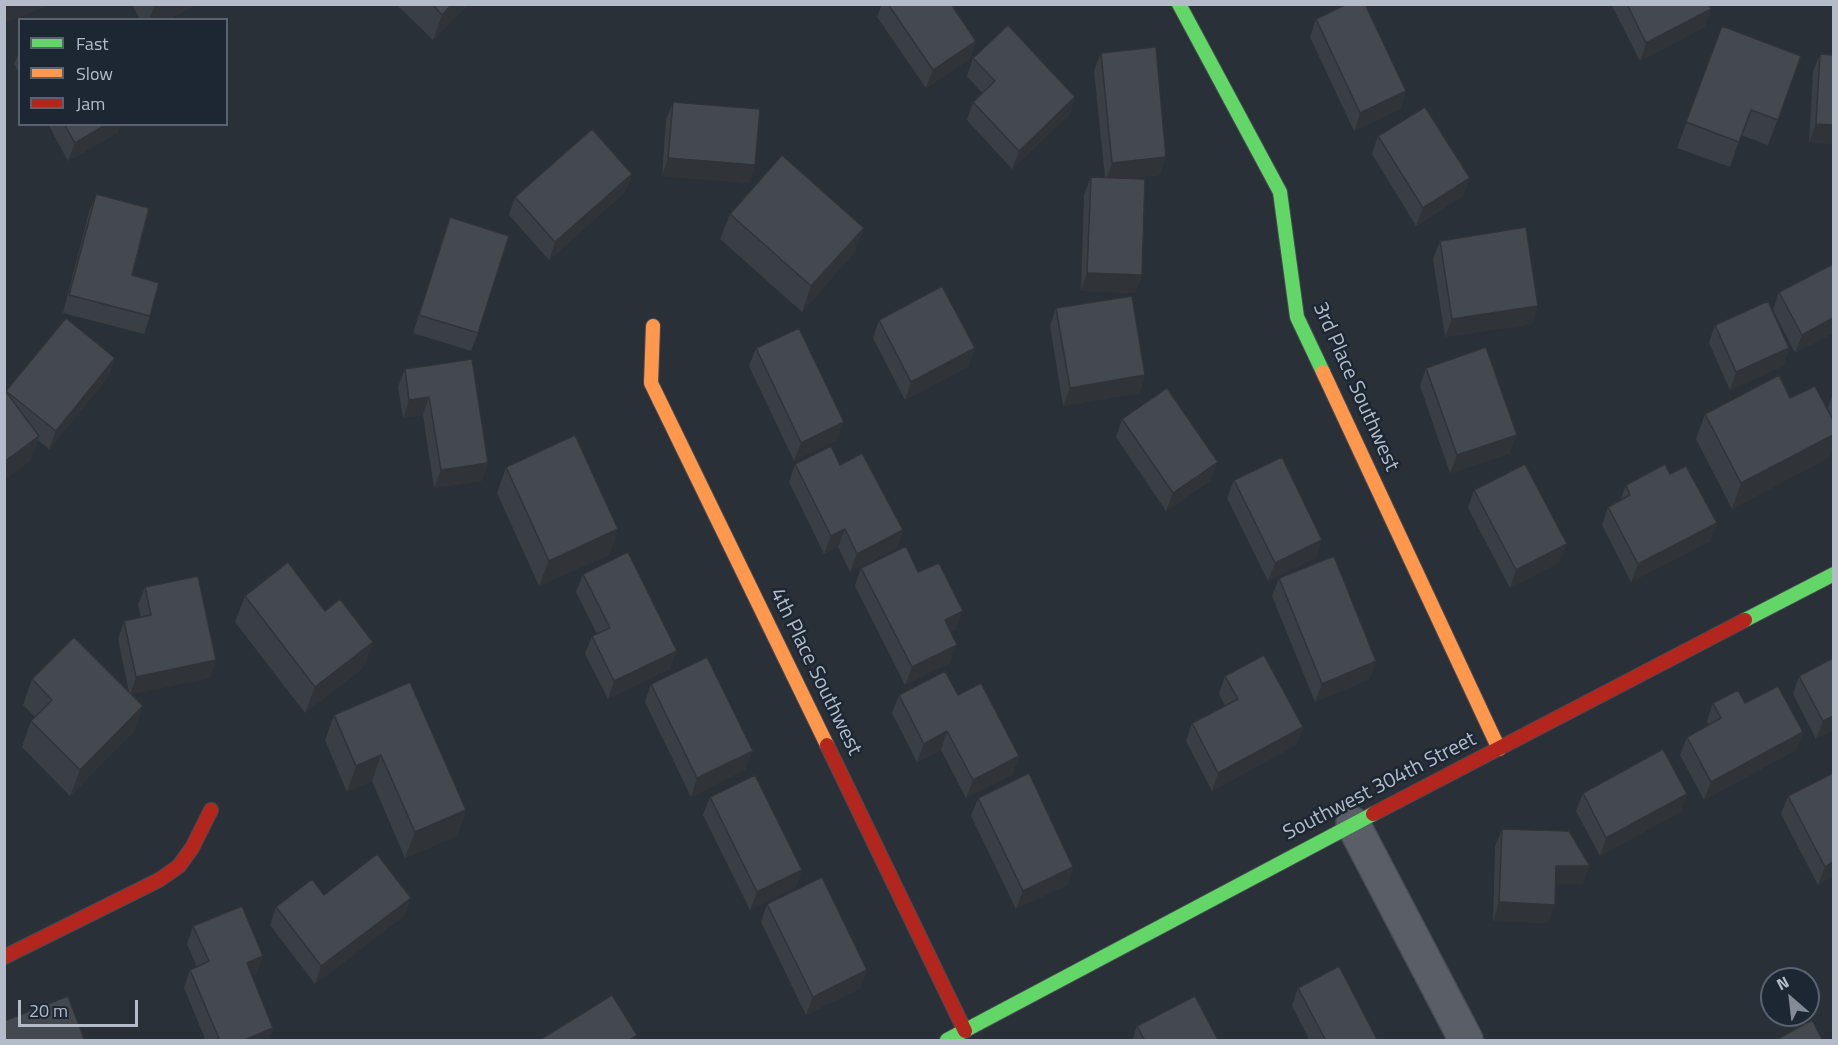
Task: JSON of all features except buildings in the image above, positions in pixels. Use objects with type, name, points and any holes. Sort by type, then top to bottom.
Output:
[{"type":"street","name":"3rd Place Southwest","points":[[1179,4],[1280,192],[1298,317],[1499,750]]},
{"type":"street","name":"4th Place Southwest","points":[[653,326],[651,383],[965,1031]]},
{"type":"street","name":"Southwest 304th Street","points":[[947,1041],[1353,824],[1499,750],[1833,574]]},
{"type":"street","points":[[4,957],[179,866],[192,848],[211,810]]},
{"type":"street","points":[[1353,824],[1466,1041]]},
{"type":"traffic: fast","points":[[1179,4],[1280,192],[1297,317],[1323,372]]},
{"type":"traffic: fast","points":[[1745,620],[1834,574]]},
{"type":"traffic: fast","points":[[947,1040],[1373,814]]},
{"type":"traffic: slow","points":[[653,326],[651,383],[827,745]]},
{"type":"traffic: slow","points":[[1323,372],[1499,749]]},
{"type":"traffic: jam","points":[[1373,814],[1745,620]]},
{"type":"traffic: jam","points":[[827,745],[965,1031]]},
{"type":"traffic: jam","points":[[4,957],[159,880],[179,866],[192,848],[211,810]]}]
